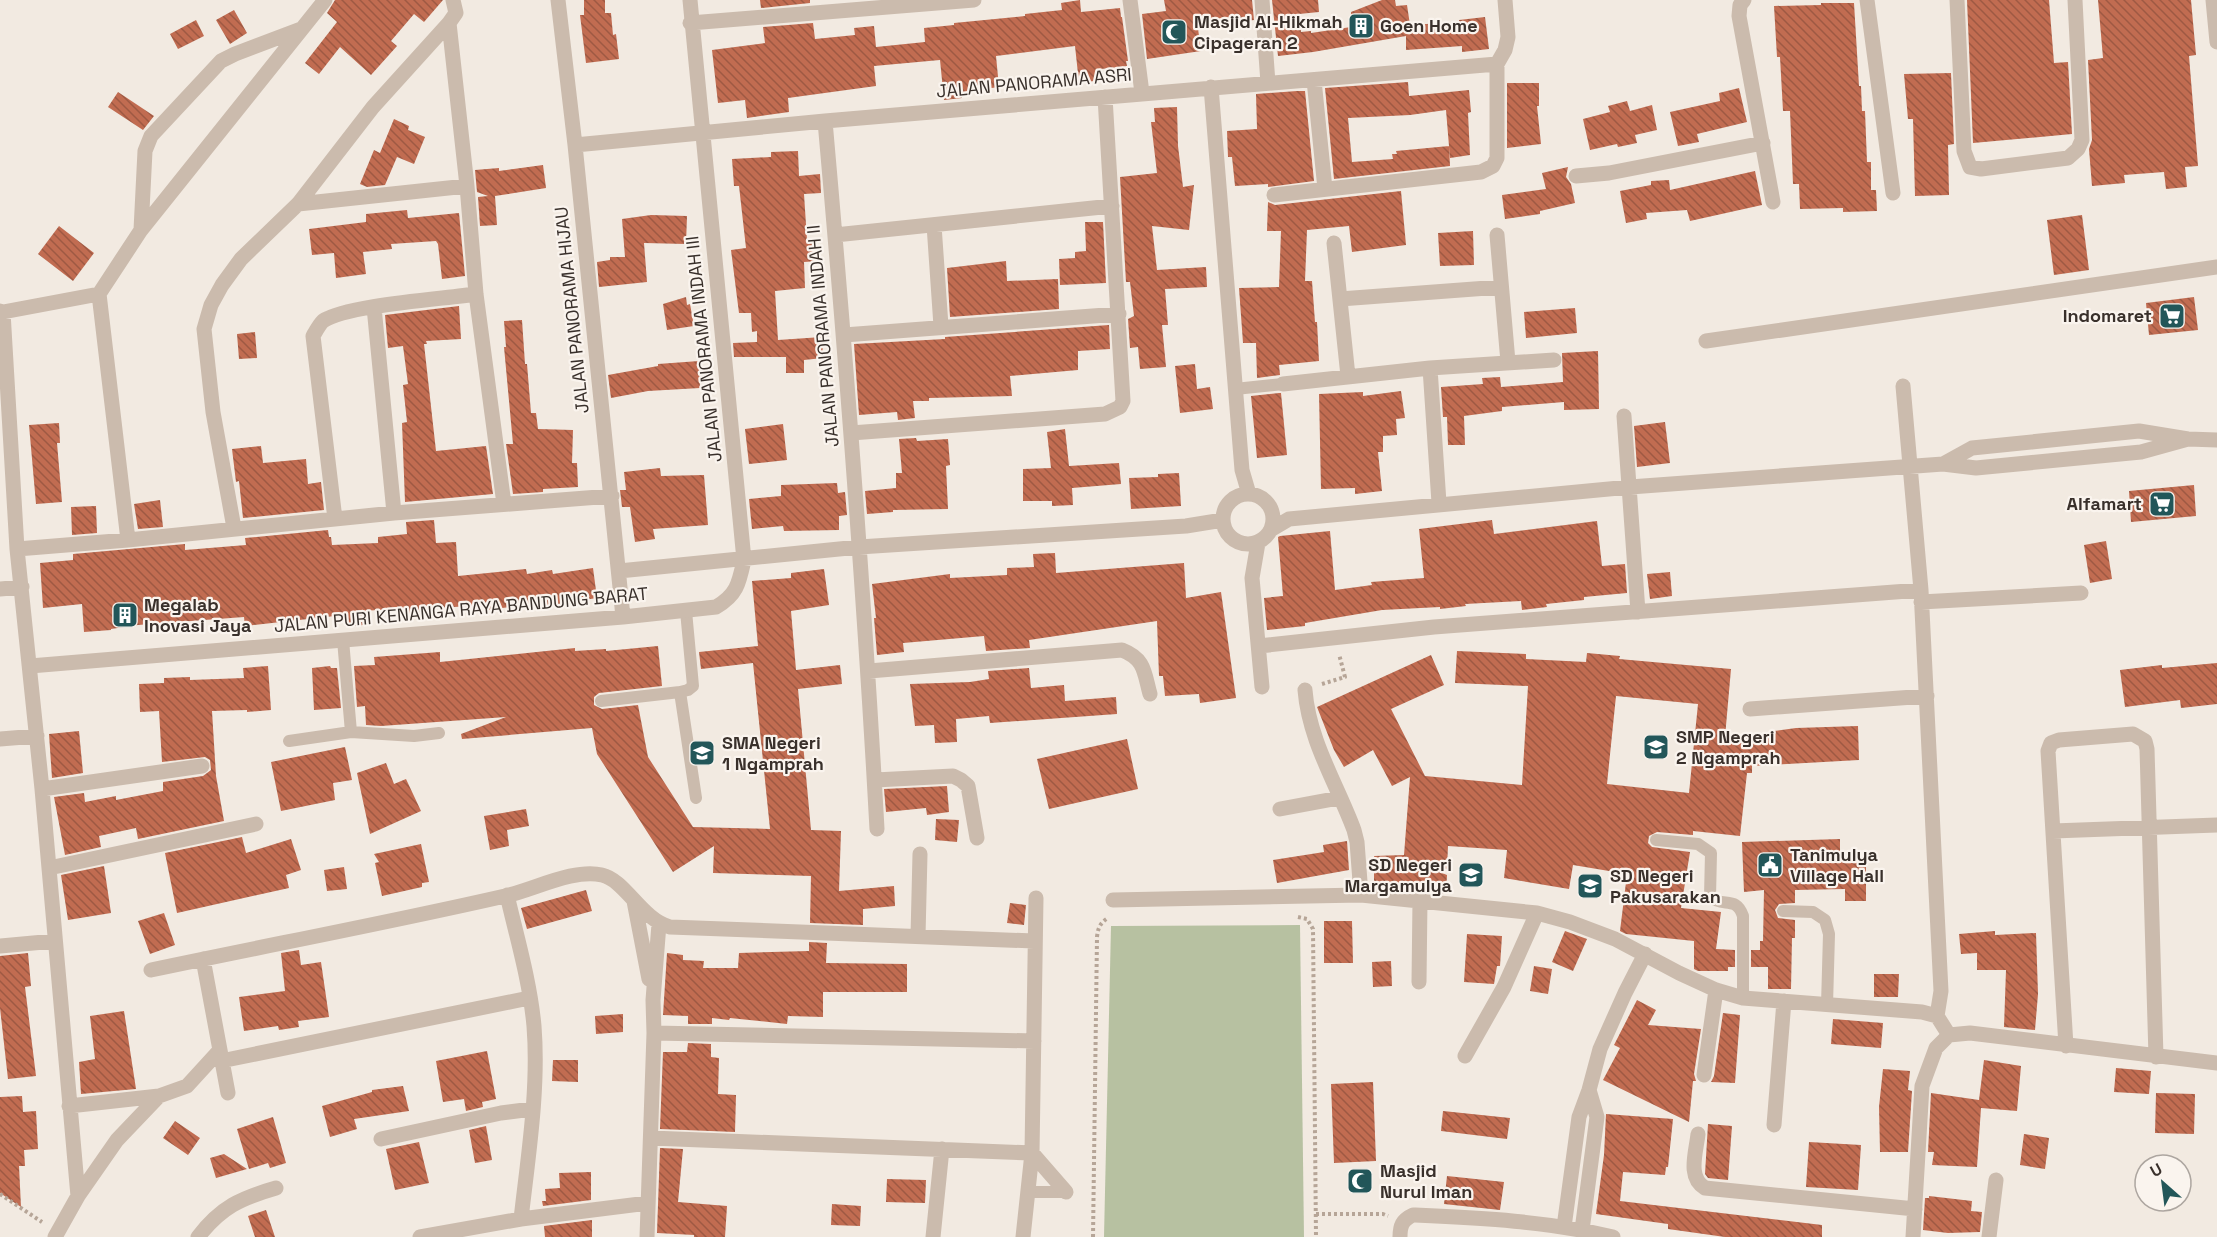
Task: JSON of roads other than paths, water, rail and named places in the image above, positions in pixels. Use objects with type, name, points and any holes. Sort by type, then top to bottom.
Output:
[{"type":"street","points":[[128,540],[99,294],[141,230],[326,0]]},
{"type":"street","points":[[234,528],[213,412],[204,329],[217,295],[241,259],[298,204],[373,107],[449,23],[456,13],[453,0]]},
{"type":"street","name":"JALAN PANORAMA HIJAU","points":[[558,0],[623,617]]},
{"type":"street","name":"JALAN PANORAMA INDAH III","points":[[690,0],[690,23],[703,134],[744,560]]},
{"type":"street","points":[[690,23],[974,0]]},
{"type":"street","points":[[1130,0],[1142,93]]},
{"type":"street","points":[[1262,0],[1268,83]]},
{"type":"street","points":[[1274,195],[1481,172],[1493,166],[1497,158],[1497,64],[1505,50],[1508,37],[1505,0]]},
{"type":"street","points":[[1743,0],[1739,16],[1773,202]]},
{"type":"street","points":[[1868,0],[1893,193]]},
{"type":"street","points":[[1957,0],[1964,151],[1970,167],[1981,169],[2068,158],[2081,145],[2075,0]]},
{"type":"street","points":[[2213,0],[2217,42]]},
{"type":"street","points":[[449,23],[476,294],[504,504]]},
{"type":"street","points":[[141,230],[145,151],[151,135],[221,61],[301,29]]},
{"type":"street","name":"JALAN PANORAMA ASRI","points":[[575,145],[1142,93],[1497,64]]},
{"type":"street","points":[[1314,80],[1325,189]]},
{"type":"street","points":[[1211,87],[1244,495]]},
{"type":"street","points":[[851,433],[1105,414],[1120,407],[1123,401],[1119,314],[1105,97]]},
{"type":"street","name":"JALAN PANORAMA INDAH II","points":[[825,121],[844,335],[869,671],[877,829]]},
{"type":"street","points":[[1576,176],[1609,173],[1763,144]]},
{"type":"street","points":[[298,204],[467,186]]},
{"type":"street","points":[[835,235],[1112,206]]},
{"type":"street","points":[[934,225],[941,326]]},
{"type":"street","points":[[1497,236],[1508,362]]},
{"type":"street","points":[[1334,243],[1348,376]]},
{"type":"street","points":[[1706,341],[2217,267]]},
{"type":"street","points":[[1340,299],[1501,286]]},
{"type":"street","points":[[78,1196],[37,735],[17,549],[2,312],[99,294]]},
{"type":"street","points":[[335,519],[313,336],[321,323],[334,315],[374,307],[476,294]]},
{"type":"street","points":[[374,307],[394,513]]},
{"type":"street","points":[[844,335],[1119,314]]},
{"type":"street","points":[[1283,384],[1430,368],[1554,360]]},
{"type":"street","points":[[1430,368],[1439,503]]},
{"type":"street","points":[[1903,386],[1921,596],[1941,991],[1937,1016],[1949,1035]]},
{"type":"street","points":[[1624,416],[1638,612]]},
{"type":"street","points":[[1272,528],[1289,519],[1439,503],[1943,464],[1976,468],[2141,452],[2188,439],[2217,440]]},
{"type":"street","points":[[1244,495],[1257,496],[1266,501],[1274,519],[1267,537],[1258,543],[1249,545],[1230,538],[1224,525],[1224,510],[1230,502],[1244,495]]},
{"type":"street","points":[[17,549],[394,513],[612,496]]},
{"type":"street","points":[[1271,509],[1289,519]]},
{"type":"street","points":[[619,571],[859,547],[1224,525]]},
{"type":"street","points":[[1239,543],[1252,578],[1262,687]]},
{"type":"street","points":[[1252,578],[1258,543]]},
{"type":"street","name":"JALAN PURI KENANGA RAYA BANDUNG BARAT","points":[[30,666],[716,608],[728,600],[738,586],[744,560]]},
{"type":"street","points":[[0,589],[22,587]]},
{"type":"street","points":[[1259,646],[1434,627],[1638,612],[1921,596],[2081,594]]},
{"type":"street","points":[[869,671],[1122,650],[1134,655],[1142,664],[1150,694]]},
{"type":"street","points":[[1305,690],[1306,711],[1311,729],[1357,842],[1361,895]]},
{"type":"street","points":[[1750,710],[1926,696]]},
{"type":"street","points":[[2066,1046],[2048,751],[2051,743],[2059,740],[2133,734],[2145,741],[2147,749],[2156,1057]]},
{"type":"street","points":[[0,740],[37,735]]},
{"type":"street","points":[[42,789],[202,766]]},
{"type":"street","points":[[875,780],[953,776],[961,780],[968,786],[977,838]]},
{"type":"street","points":[[1280,809],[1339,798]]},
{"type":"street","points":[[49,868],[256,824]]},
{"type":"street","points":[[2053,831],[2217,825]]},
{"type":"street","points":[[918,936],[920,854]]},
{"type":"street","points":[[151,970],[507,895],[572,876],[595,874],[610,878],[659,924],[670,927],[1034,941]]},
{"type":"street","points":[[507,895],[534,1026],[532,1109],[521,1219]]},
{"type":"street","points":[[1113,900],[1361,895],[1537,913],[1579,925],[1615,939],[1679,973],[1716,990],[1743,998],[1922,1012],[1937,1016]]},
{"type":"street","points":[[1023,1237],[1032,1152],[1036,898]]},
{"type":"street","points":[[1419,982],[1420,900]]},
{"type":"street","points":[[634,901],[653,1000]]},
{"type":"street","points":[[1465,1056],[1504,987],[1537,913]]},
{"type":"street","points":[[647,1237],[654,1033],[653,1000],[659,924]]},
{"type":"street","points":[[0,946],[55,941]]},
{"type":"street","points":[[1564,1227],[1579,1117],[1590,1090],[1600,1049],[1645,954]]},
{"type":"street","points":[[202,959],[228,1093]]},
{"type":"street","points":[[1704,1075],[1716,990]]},
{"type":"street","points":[[69,1106],[159,1096],[187,1086],[220,1056],[529,998]]},
{"type":"street","points":[[1774,1125],[1784,1001]]},
{"type":"street","points":[[1913,1237],[1922,1086],[1936,1048],[1949,1035],[1959,1032],[1970,1033],[2217,1063]]},
{"type":"street","points":[[654,1033],[1034,1041]]},
{"type":"street","points":[[1582,1230],[1597,1117],[1590,1090]]},
{"type":"street","points":[[57,1235],[78,1196],[117,1140],[159,1096]]},
{"type":"street","points":[[381,1139],[501,1113],[532,1109]]},
{"type":"street","points":[[1698,1134],[1694,1173],[1697,1183],[1705,1188],[1915,1209]]},
{"type":"street","points":[[651,1138],[1032,1152],[1066,1192]]},
{"type":"street","points":[[933,1237],[942,1149]]},
{"type":"street","points":[[1989,1237],[1996,1180]]},
{"type":"street","points":[[198,1237],[210,1220],[230,1205],[246,1197],[276,1188]]},
{"type":"street","points":[[420,1237],[521,1219],[648,1203]]},
{"type":"street","points":[[1400,1237],[1400,1226],[1413,1215],[1564,1227],[1613,1237]]},
{"type":"lane","points":[[1235,389],[1283,384]]},
{"type":"lane","points":[[601,701],[680,692],[693,686],[686,611]]},
{"type":"lane","points":[[343,640],[351,732]]},
{"type":"lane","points":[[680,692],[696,798]]},
{"type":"lane","points":[[289,741],[351,732],[414,736],[439,733]]},
{"type":"lane","points":[[1656,840],[1698,844],[1711,853],[1710,897],[1714,901],[1735,903],[1740,907],[1743,916],[1743,998]]},
{"type":"lane","points":[[1783,911],[1813,912],[1825,920],[1829,934],[1827,1005]]},
{"type":"lane","points":[[1028,1192],[1066,1192]]},
{"type":"place","name":"Goen Home","points":[[1361,26]]},
{"type":"place","name":"Masjid Al-Hikmah Cipageran 2","points":[[1174,32]]},
{"type":"place","name":"Indomaret","points":[[2172,316]]},
{"type":"place","name":"Alfamart","points":[[2162,504]]},
{"type":"place","name":"Megalab Inovasi Jaya","points":[[125,615]]},
{"type":"place","name":"SMP Negeri 2 Ngamprah","points":[[1656,747]]},
{"type":"place","name":"SMA Negeri 1 Ngamprah","points":[[702,753]]},
{"type":"place","name":"Tanimulya Village Hall","points":[[1770,865]]},
{"type":"place","name":"SD Negeri Margamulya","points":[[1471,875]]},
{"type":"place","name":"SD Negeri Pakusarakan","points":[[1590,886]]},
{"type":"place","name":"Masjid Nurul Iman","points":[[1360,1181]]}]
